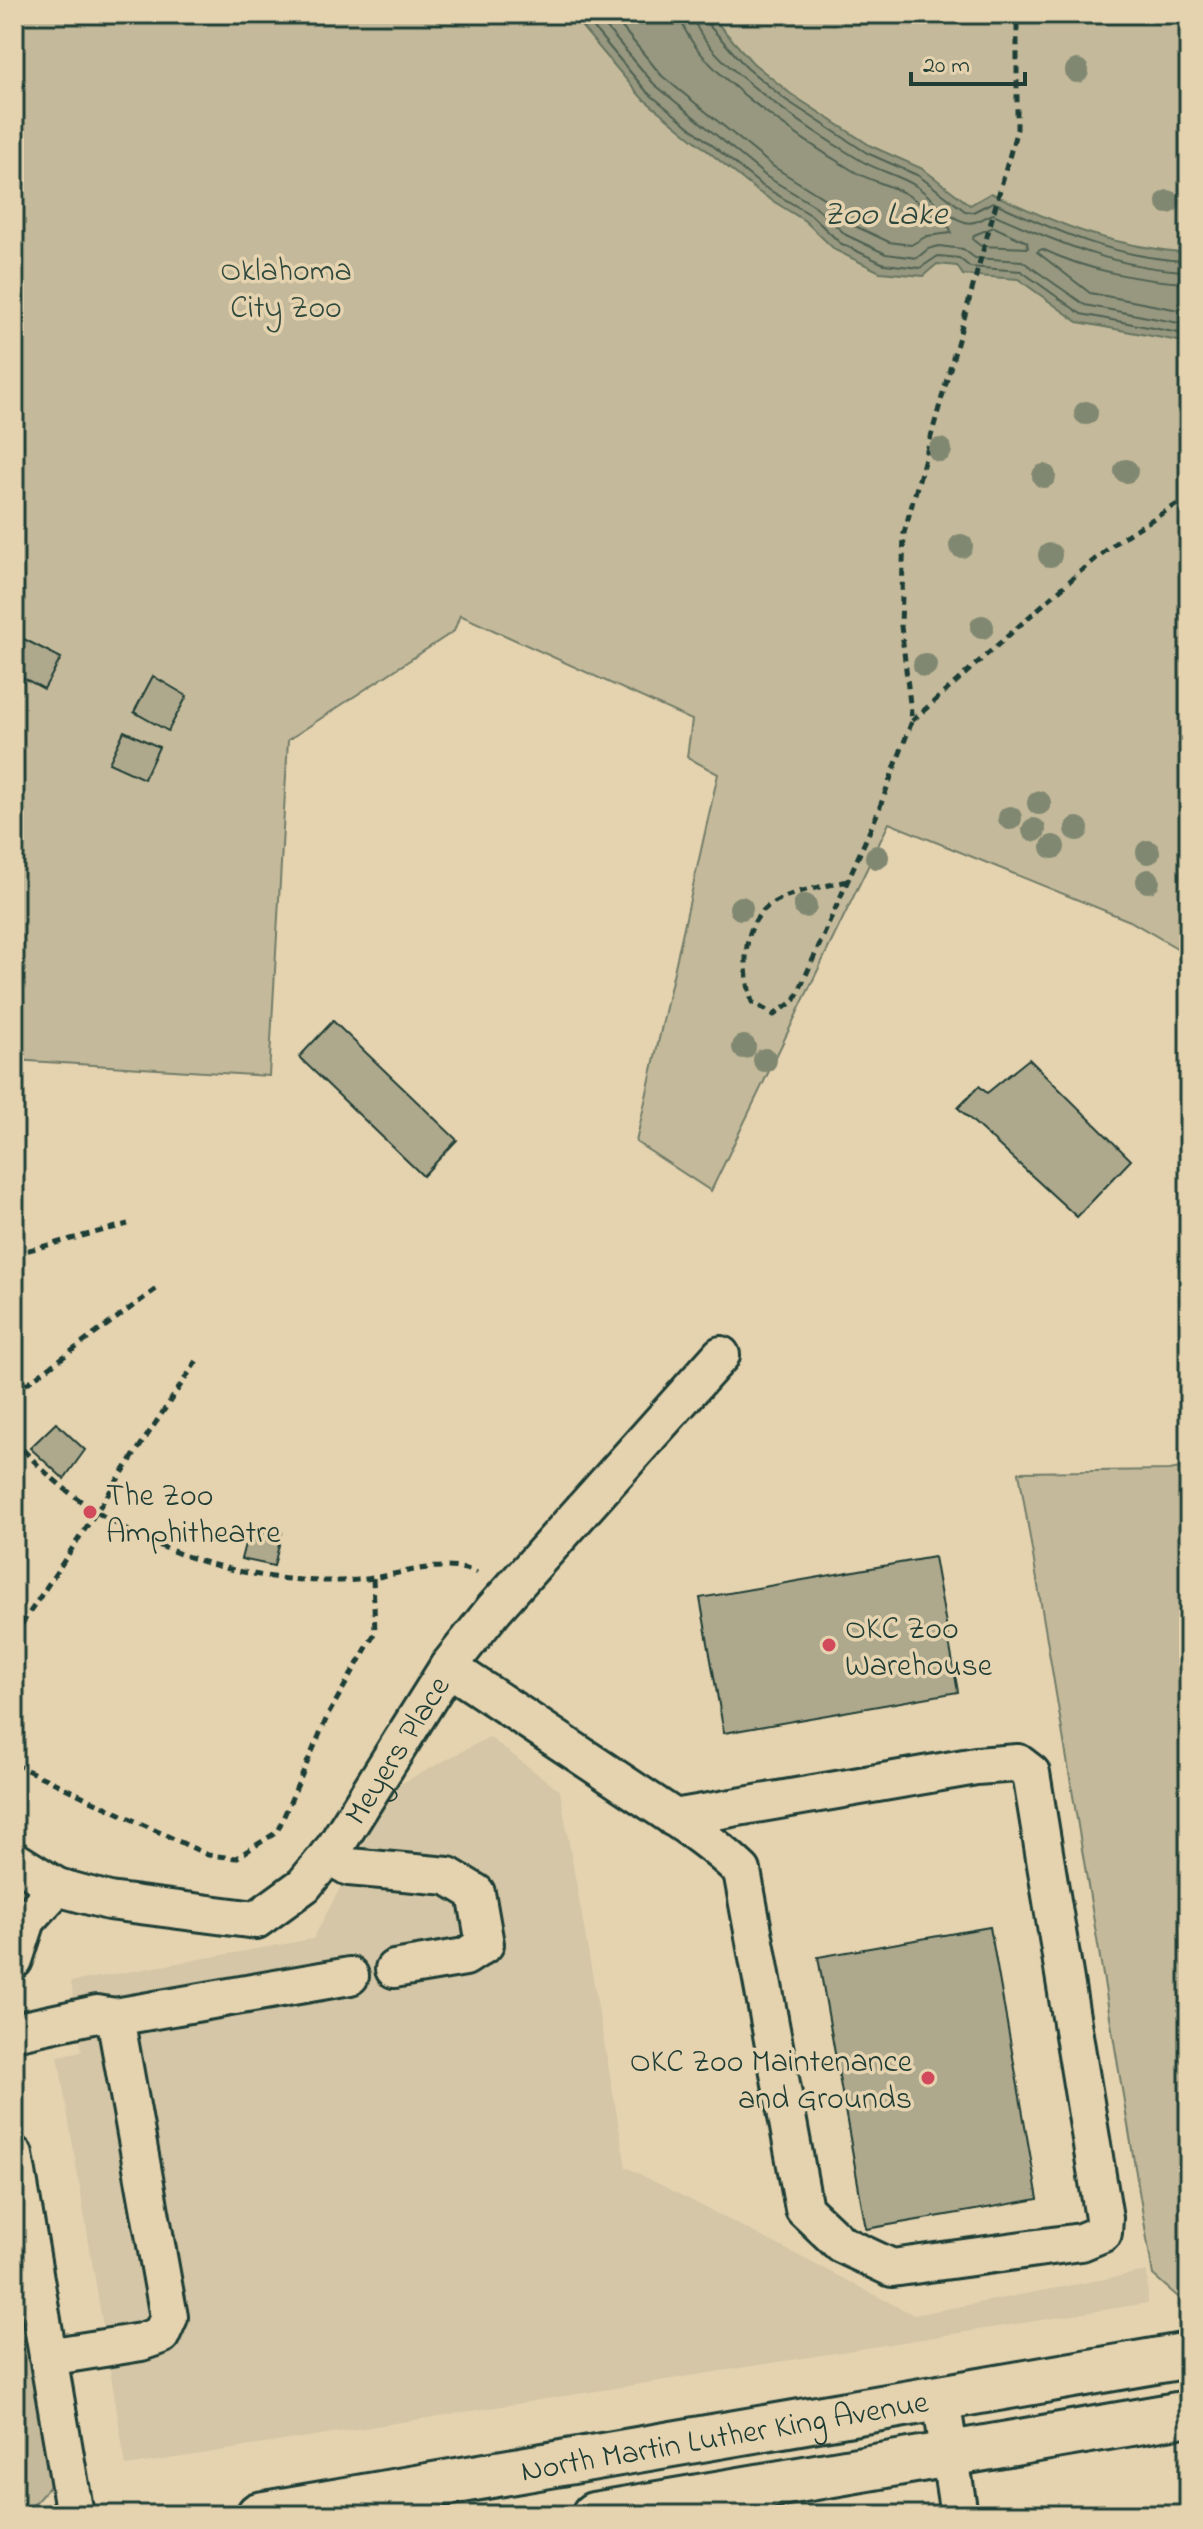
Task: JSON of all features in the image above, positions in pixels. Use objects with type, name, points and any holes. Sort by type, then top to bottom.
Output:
[{"type":"main road","name":"North Martin Luther King Avenue","points":[[259,2515],[1189,2355]]},
{"type":"main road","name":"North Martin Luther King Avenue","points":[[594,2515],[1189,2413]]},
{"type":"street","name":"Meyers Place","points":[[14,1860],[57,1887],[109,1901],[256,1920],[304,1885],[328,1855],[448,1667],[512,1589],[721,1355]]},
{"type":"street","points":[[448,1667],[674,1818],[710,1841],[742,1871],[804,2209],[841,2244],[892,2268],[1081,2242],[1103,2233],[1104,2218],[1031,1773],[1018,1763],[976,1766],[674,1818]]},
{"type":"street","points":[[328,1855],[349,1867],[448,1876],[476,1893],[485,1944],[465,1957],[394,1969]]},
{"type":"street","points":[[14,1960],[27,1920],[57,1887]]},
{"type":"street","points":[[14,2032],[97,2014],[115,2017],[350,1976]]},
{"type":"street","points":[[48,2357],[141,2342],[161,2335],[169,2317],[115,2017]]},
{"type":"street","points":[[14,2155],[75,2515]]},
{"type":"street","points":[[941,2399],[959,2515]]},
{"type":"path","points":[[912,721],[901,626],[904,533],[1017,129],[1017,14]]},
{"type":"path","points":[[848,881],[800,893],[766,908],[751,930],[745,976],[752,1002],[774,1015],[795,1000],[848,881],[912,721],[1120,539],[1189,497]]},
{"type":"path","points":[[14,1254],[128,1224]]},
{"type":"path","points":[[14,1393],[159,1287]]},
{"type":"path","points":[[14,1636],[198,1359]]},
{"type":"path","points":[[14,1439],[39,1468],[96,1514],[170,1550],[268,1577],[373,1577],[430,1569],[466,1568],[512,1589]]},
{"type":"path","points":[[14,1764],[208,1855],[236,1858],[277,1832],[328,1715],[375,1633],[373,1577]]},
{"type":"shaded area","points":[[489,1737],[560,1791],[626,2167],[914,2315],[1147,2271],[1148,2303],[126,2466],[58,2056],[82,2051],[71,1982],[313,1939],[393,1788]]},
{"type":"green space","name":"Oklahoma City Zoo","points":[[14,14],[1189,14],[1189,955],[1130,921],[889,823],[711,1191],[636,1142],[718,774],[687,757],[692,720],[460,615],[454,631],[288,740],[269,1076],[14,1060]]},
{"type":"green space","points":[[1189,1466],[1189,2295],[1178,2297],[1153,2275],[1019,1472],[1170,1470]]},
{"type":"green space","points":[[14,2271],[51,2485],[27,2512],[14,2515]]},
{"type":"water","name":"Zoo Lake","points":[[571,14],[709,14],[753,63],[791,94],[871,146],[923,169],[970,205],[991,193],[1110,240],[1189,253],[1189,343],[1078,322],[1018,279],[963,275],[957,266],[937,264],[923,276],[880,272],[835,250],[805,221],[757,191],[641,97]]},
{"type":"building","points":[[14,634],[61,658],[44,689],[14,673]]},
{"type":"building","points":[[153,676],[187,696],[168,731],[134,712]]},
{"type":"building","points":[[124,731],[159,747],[144,779],[109,763]]},
{"type":"building","points":[[333,1021],[457,1140],[423,1176],[299,1057]]},
{"type":"building","points":[[1029,1059],[1131,1160],[1077,1217],[958,1108],[979,1086],[987,1093]]},
{"type":"building","points":[[56,1423],[85,1450],[64,1479],[30,1448]]},
{"type":"building","points":[[250,1525],[282,1532],[274,1566],[241,1559]]},
{"type":"building","name":"OKC Zoo Warehouse","points":[[934,1557],[958,1692],[724,1733],[700,1598]]},
{"type":"building","name":"OKC Zoo Maintenance and Grounds","points":[[990,1927],[1038,2199],[866,2229],[818,1957]]},
{"type":"place","name":"The Zoo Amphitheatre","points":[[90,1512]]},
{"type":"place","name":"OKC Zoo Warehouse","points":[[829,1645]]},
{"type":"place","name":"OKC Zoo Maintenance and Grounds","points":[[928,2078]]}]
